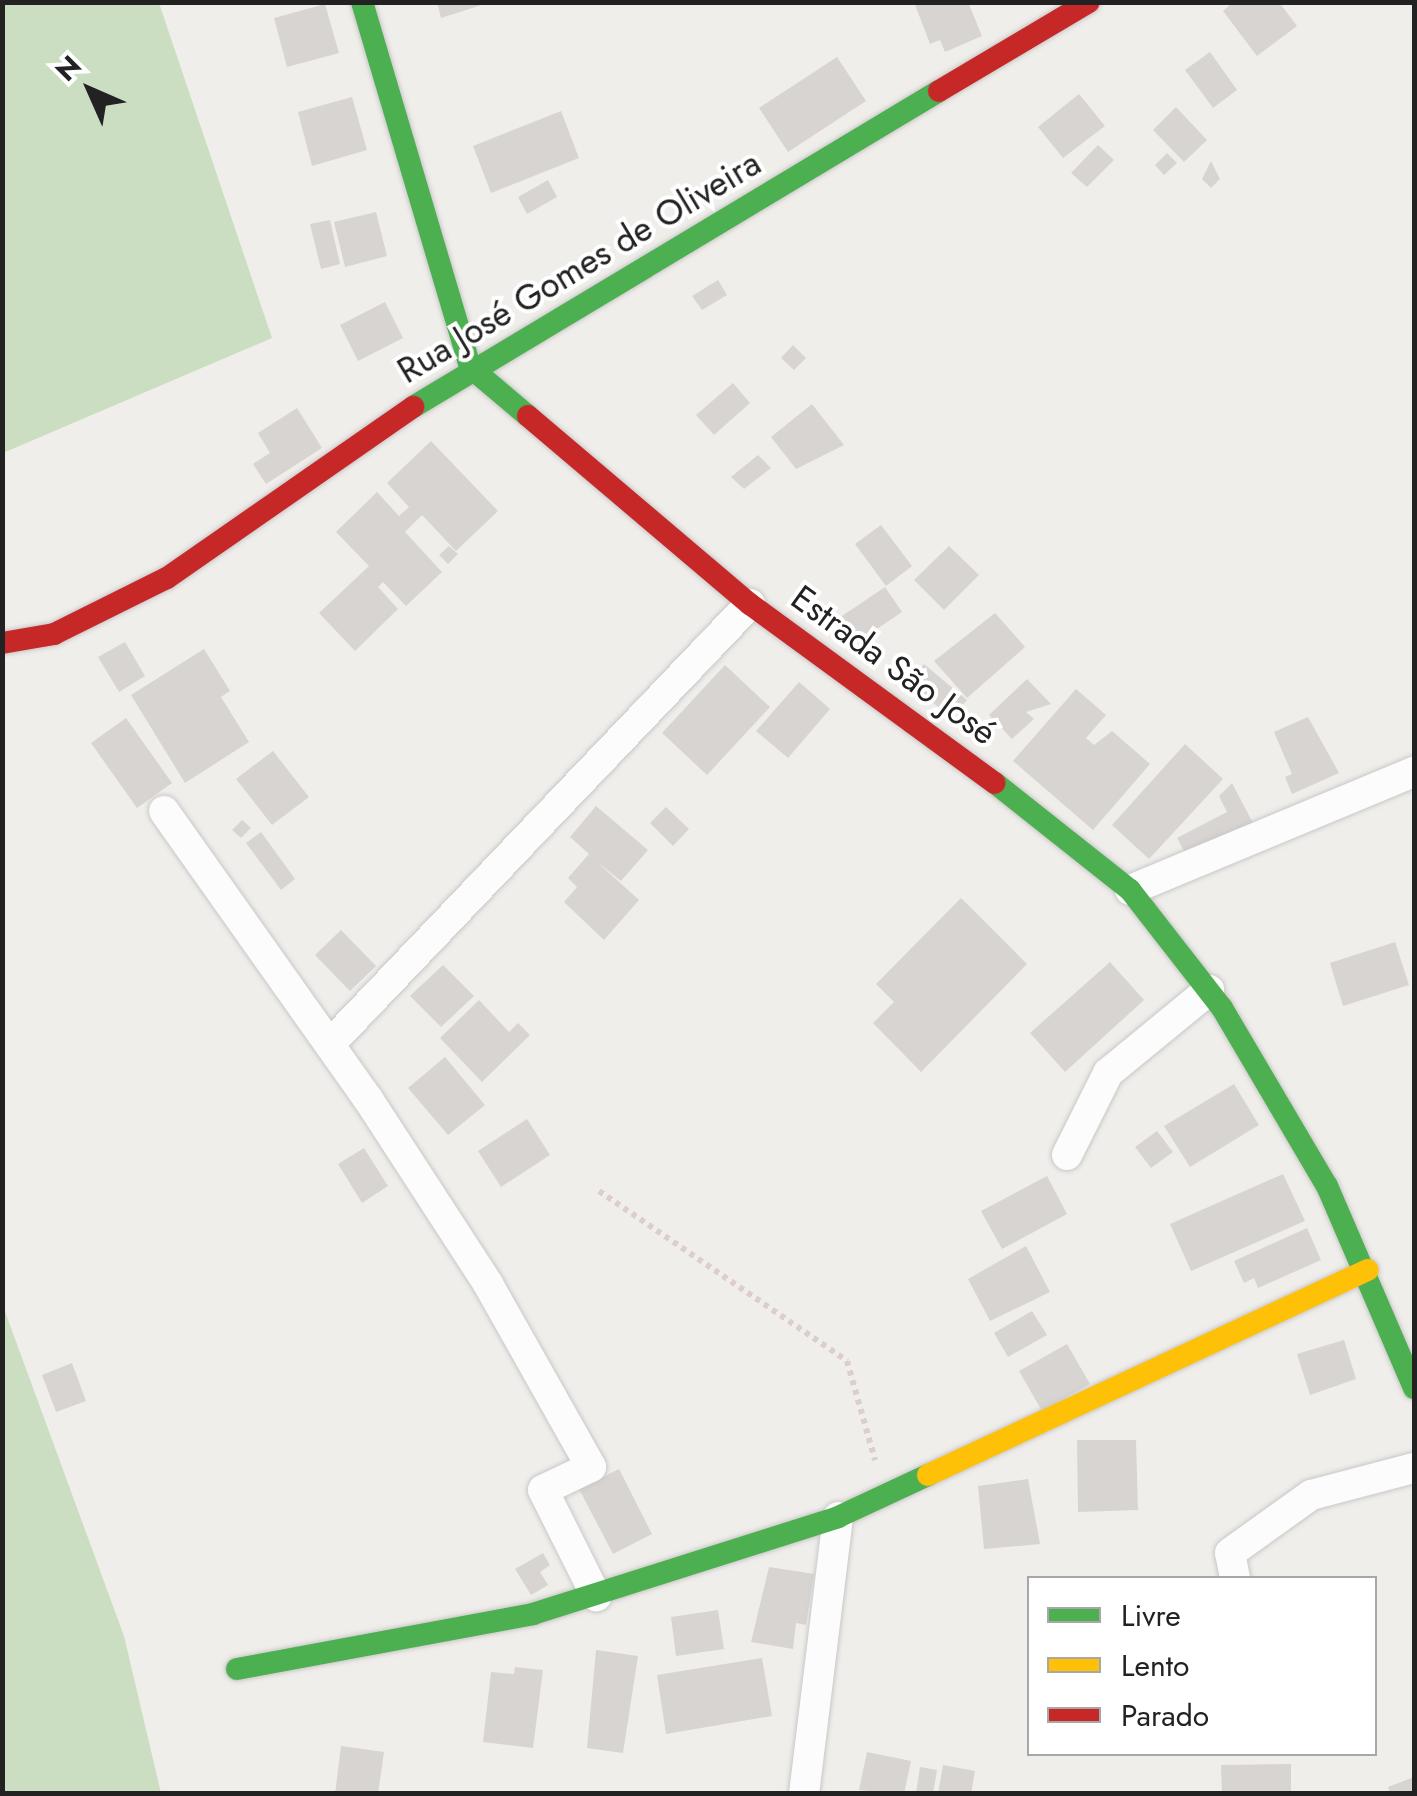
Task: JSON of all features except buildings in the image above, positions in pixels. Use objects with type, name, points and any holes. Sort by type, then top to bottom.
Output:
[{"type":"street","points":[[362,2],[470,366]]},
{"type":"street","name":"Rua José Gomes de Oliveira","points":[[2,643],[54,634],[167,578],[470,366],[1088,2]]},
{"type":"street","name":"Estrada São José","points":[[470,366],[750,604],[956,752],[1130,890],[1209,990],[1327,1186],[1367,1270],[1414,1388]]},
{"type":"street","points":[[331,1043],[750,604]]},
{"type":"street","points":[[1130,890],[1414,772]]},
{"type":"street","points":[[164,811],[331,1043],[488,1284],[592,1467],[542,1490],[596,1596]]},
{"type":"street","points":[[1067,1155],[1108,1073],[1209,990]]},
{"type":"street","points":[[237,1669],[435,1636],[596,1596],[838,1517],[1367,1270]]},
{"type":"street","points":[[1236,1576],[1230,1554],[1311,1495],[1414,1468]]},
{"type":"street","points":[[804,1794],[838,1517]]},
{"type":"path","points":[[599,1191],[846,1360],[885,1495]]},
{"type":"green space","points":[[3,2],[159,3],[272,338],[3,453]]},
{"type":"green space","points":[[3,1306],[124,1636],[161,1793],[3,1793]]},
{"type":"traffic: fast","points":[[362,2],[470,367],[528,416]]},
{"type":"traffic: fast","points":[[413,407],[939,91]]},
{"type":"traffic: fast","points":[[995,783],[1130,890],[1222,1008],[1327,1186],[1414,1388]]},
{"type":"traffic: fast","points":[[237,1669],[533,1614],[838,1517],[928,1475]]},
{"type":"traffic: slow","points":[[928,1475],[1367,1270]]},
{"type":"traffic: jam","points":[[939,91],[1089,2]]},
{"type":"traffic: jam","points":[[2,643],[54,634],[167,578],[413,407]]},
{"type":"traffic: jam","points":[[528,416],[750,604],[995,783]]}]
